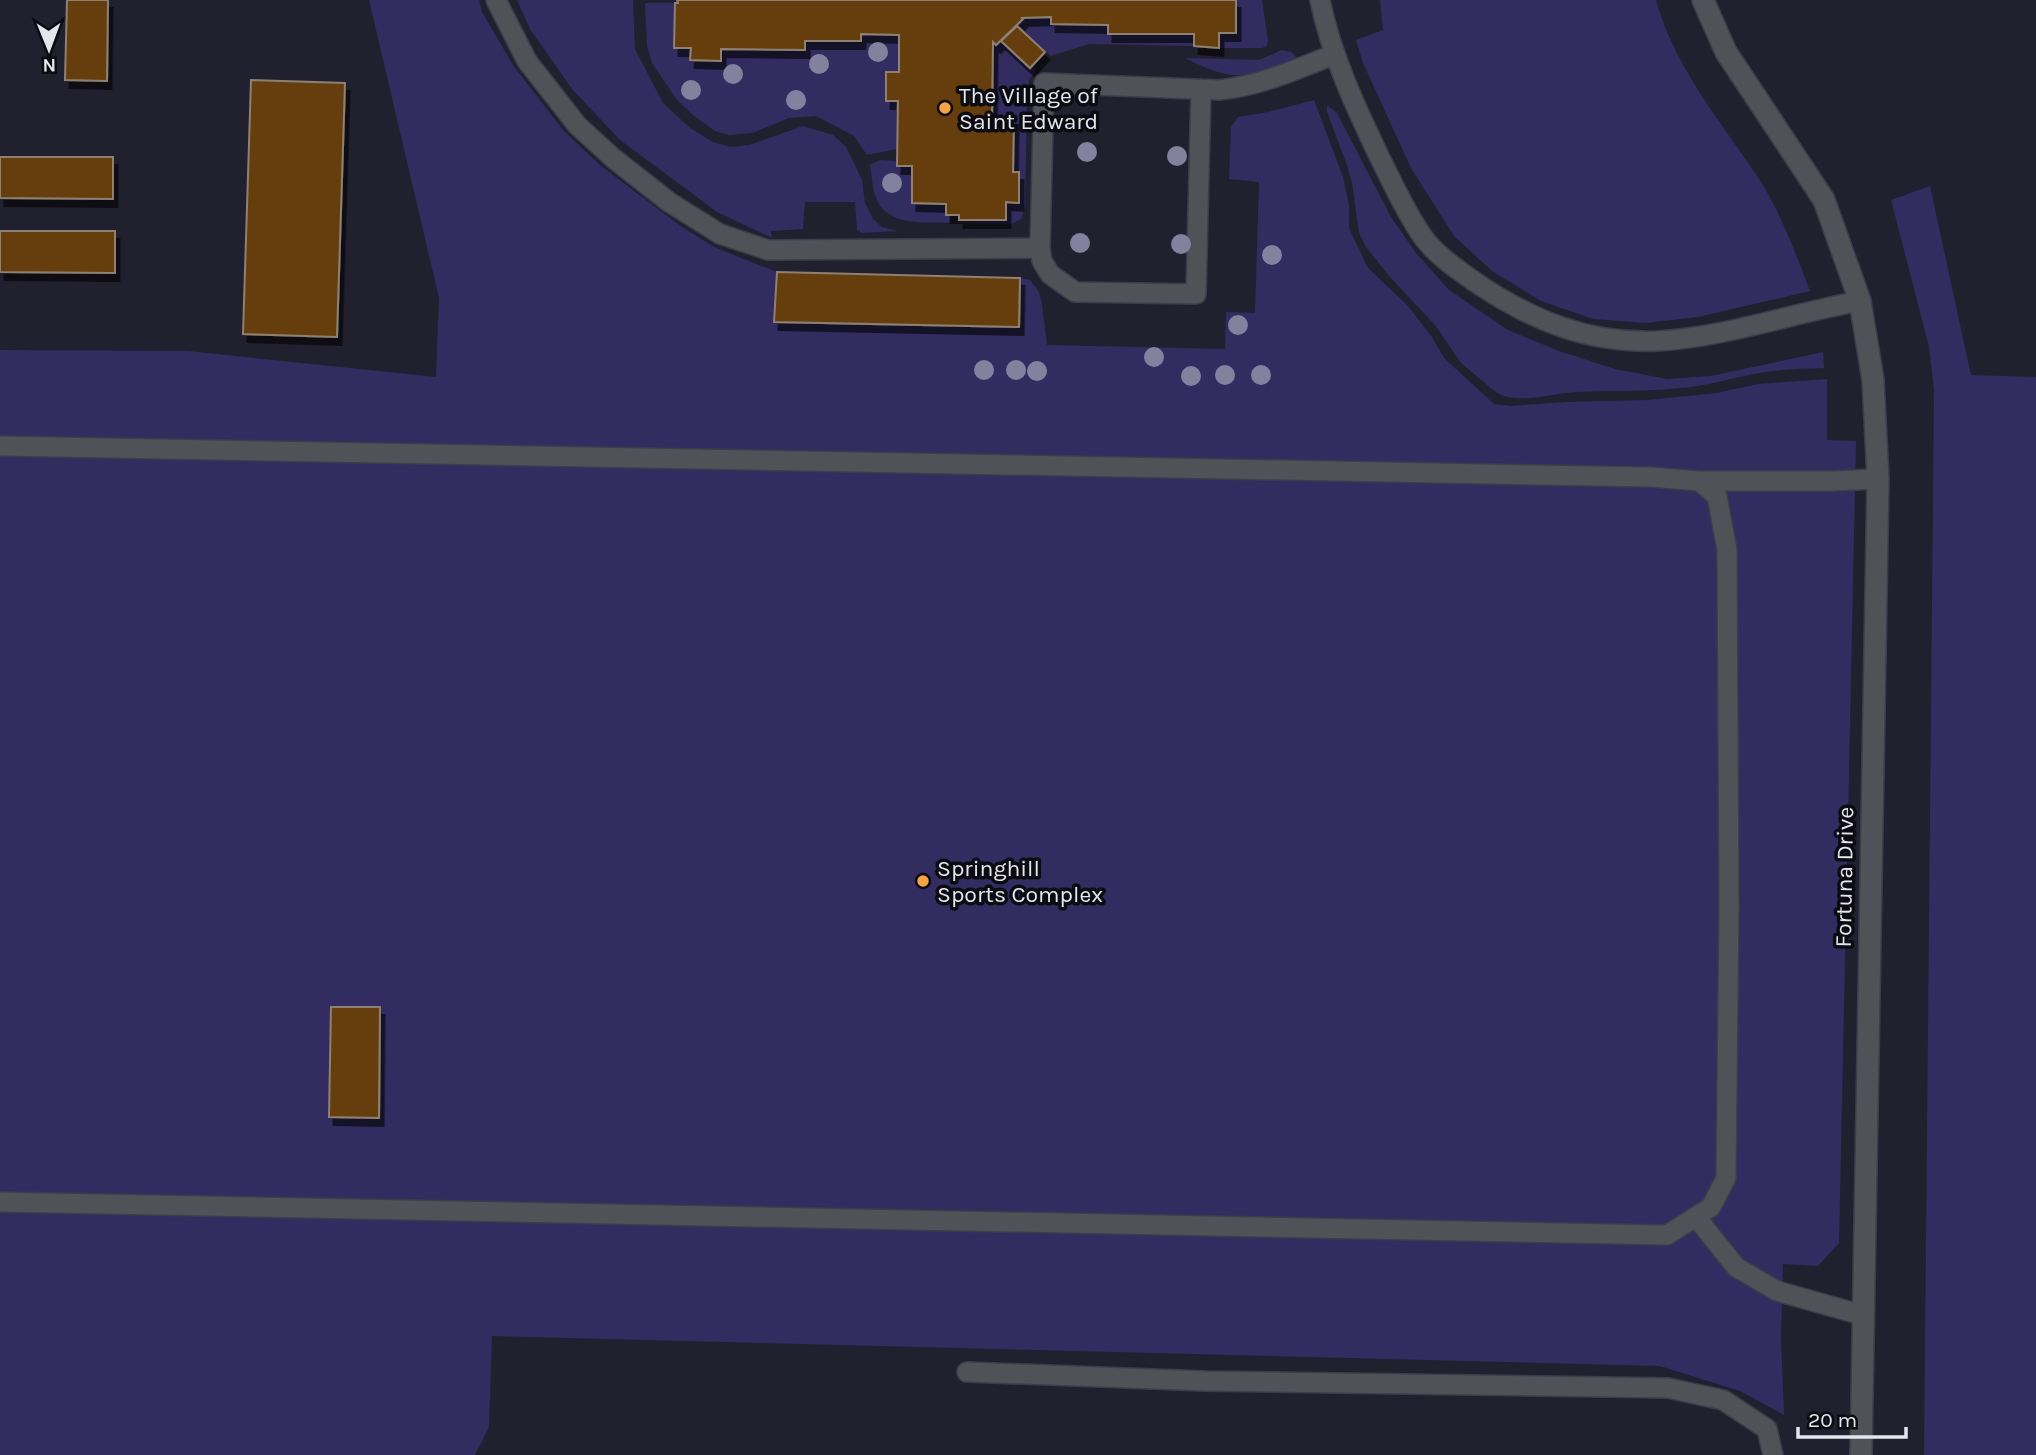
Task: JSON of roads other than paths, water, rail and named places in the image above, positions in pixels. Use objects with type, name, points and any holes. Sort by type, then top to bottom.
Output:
[{"type":"street","name":"Fortuna Drive","points":[[1703,0],[1726,52],[1824,200],[1860,301],[1873,380],[1878,479],[1861,1455]]},
{"type":"lane","points":[[496,0],[527,61],[577,125],[613,158],[669,202],[720,234],[768,250],[1040,248]]},
{"type":"lane","points":[[1320,0],[1335,54],[1377,152],[1424,238],[1457,269],[1498,297],[1541,321],[1595,337],[1657,341],[1730,330],[1860,301]]},
{"type":"lane","points":[[1201,89],[1196,294],[1075,292],[1050,274],[1042,261],[1040,248],[1044,83],[1201,89],[1219,90],[1252,86],[1335,54]]},
{"type":"lane","points":[[0,446],[1636,477],[1699,481],[1878,479]]},
{"type":"lane","points":[[0,1202],[1667,1235],[1711,1207],[1726,1178],[1729,907],[1727,550],[1717,496],[1699,481]]},
{"type":"lane","points":[[1696,1217],[1736,1267],[1777,1291],[1862,1315]]},
{"type":"lane","points":[[967,1371],[1205,1381],[1668,1388],[1723,1400],[1767,1429],[1773,1455]]},
{"type":"place","name":"The Village of Saint Edward","points":[[945,108]]},
{"type":"place","name":"Springhill Sports Complex","points":[[923,881]]}]
